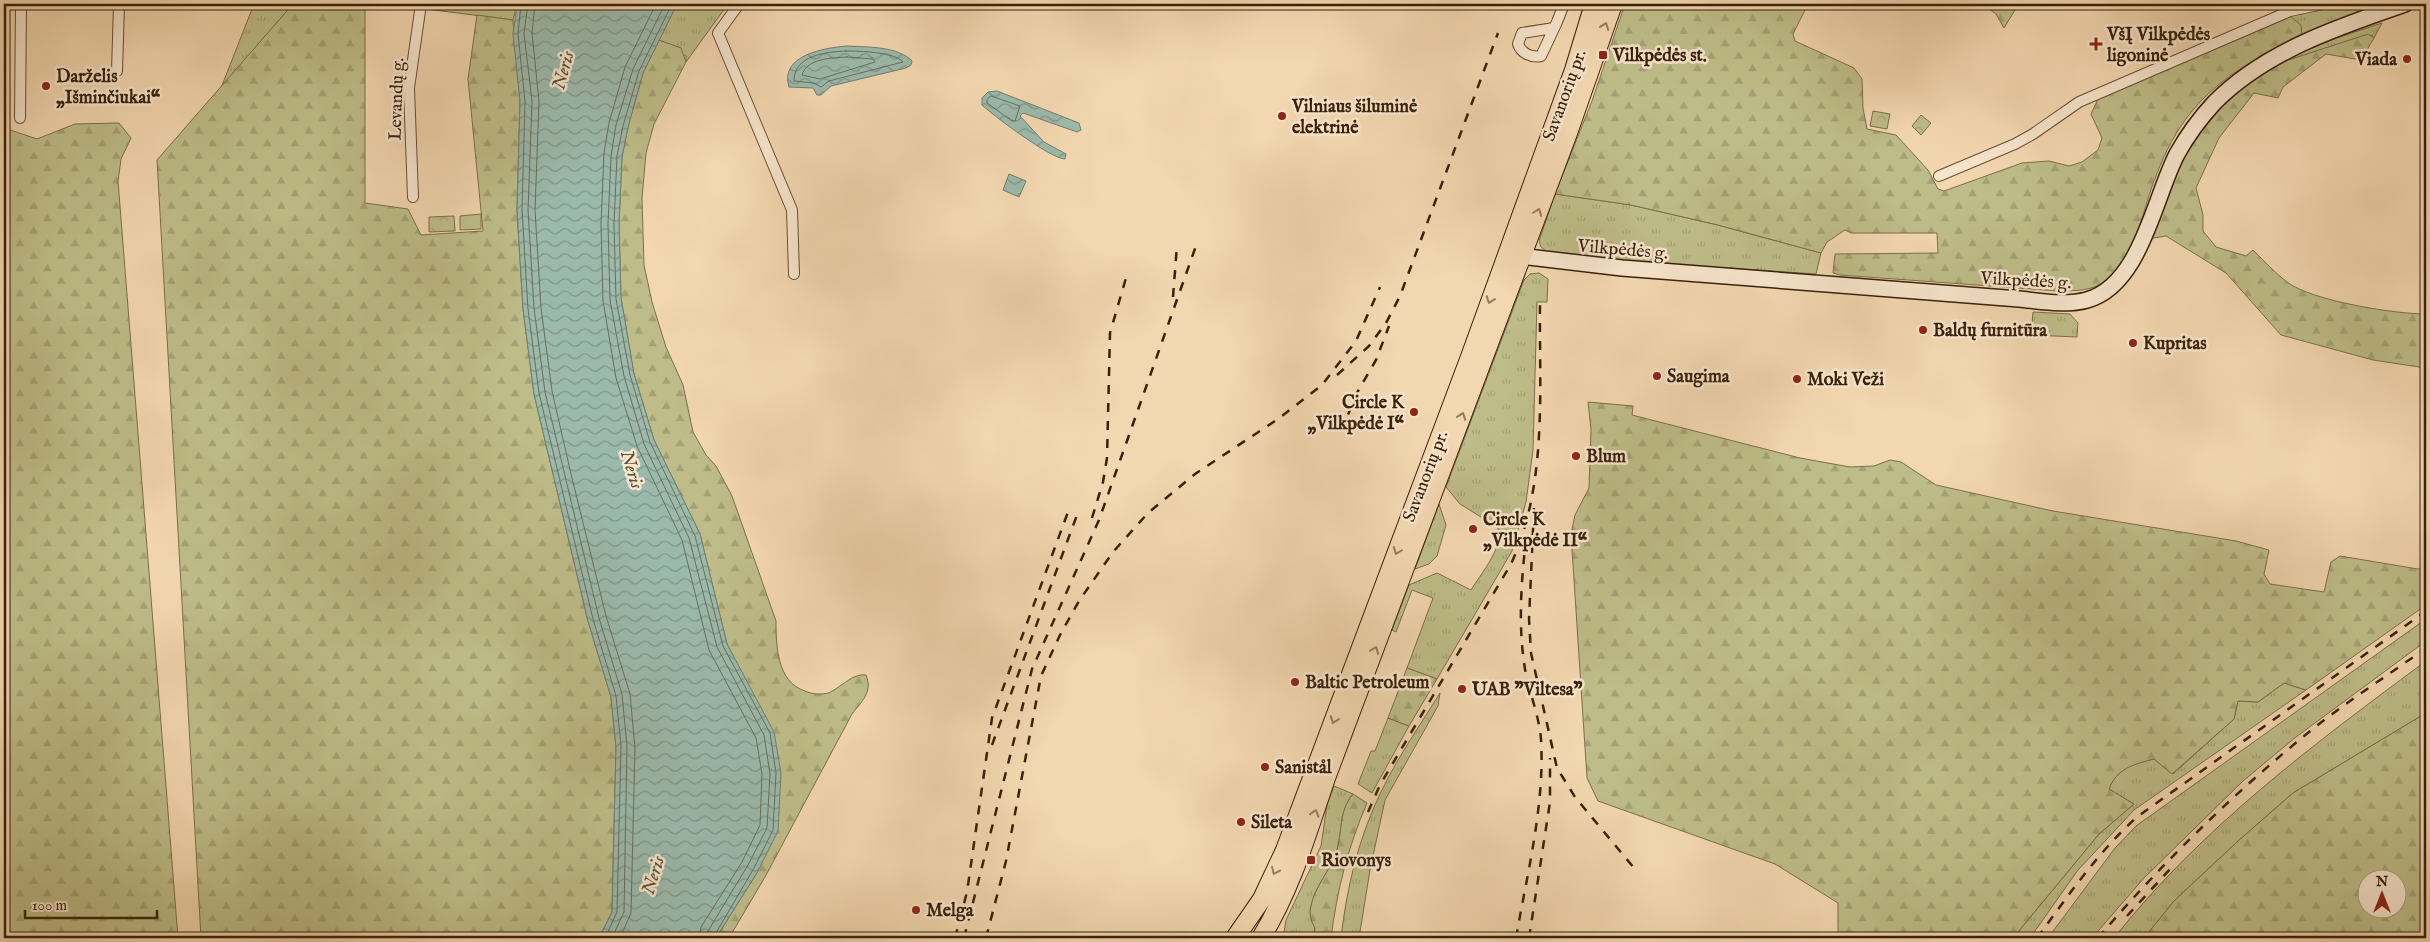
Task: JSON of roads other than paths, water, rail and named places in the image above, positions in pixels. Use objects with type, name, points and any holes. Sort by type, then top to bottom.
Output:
[{"type":"highway","name":"Savanorių pr.","points":[[1265,936],[1300,859],[1326,778],[1514,256],[1594,4]]},
{"type":"highway","name":"Savanorių pr.","points":[[1235,938],[1253,913],[1285,850],[1613,4]]},
{"type":"highway","points":[[1253,913],[1265,936]]},
{"type":"main road","name":"Vilkpėdės g.","points":[[1514,256],[2019,300],[2068,303],[2087,300],[2106,292],[2127,269],[2177,154],[2201,118],[2228,90],[2263,64],[2302,44],[2405,4]]},
{"type":"street","points":[[20,118],[21,4]]},
{"type":"street","points":[[117,71],[119,4]]},
{"type":"street","name":"Levandų g.","points":[[413,197],[409,88],[421,4]]},
{"type":"street","points":[[739,4],[718,33],[792,210],[794,274]]},
{"type":"street","points":[[1554,28],[1564,4]]},
{"type":"street","points":[[1939,176],[2015,144],[2079,102],[2290,7],[2323,4]]},
{"type":"water","name":"Neris","points":[[517,4],[677,4],[643,73],[622,157],[619,224],[621,298],[634,374],[654,440],[700,534],[727,644],[774,732],[781,773],[778,831],[758,871],[716,938],[599,938],[612,912],[616,747],[611,697],[588,621],[534,394],[523,309],[517,210],[520,101],[513,34]]},
{"type":"water","points":[[846,46],[872,47],[899,52],[912,61],[911,65],[906,68],[831,86],[821,95],[817,95],[813,88],[789,87],[788,76],[791,67],[797,60],[816,51]]},
{"type":"water","points":[[997,91],[1079,123],[1081,130],[1077,132],[1023,113],[1020,116],[1044,142],[1066,154],[1065,159],[1036,145],[982,105],[982,98],[988,92]]},
{"type":"water","points":[[1009,174],[1026,181],[1019,197],[1003,190]]},
{"type":"railway","points":[[1337,375],[1369,346],[1386,323],[1400,296],[1498,33]]},
{"type":"railway","points":[[964,938],[1032,669],[1099,520],[1197,243]]},
{"type":"railway","points":[[1173,297],[1177,245]]},
{"type":"railway","points":[[1092,518],[1103,482],[1107,458],[1110,333],[1128,271]]},
{"type":"railway","points":[[986,938],[1006,861],[1041,676],[1060,635],[1079,601],[1113,552],[1148,513],[1195,474],[1278,419],[1322,385],[1356,341],[1380,287]]},
{"type":"railway","points":[[1368,812],[1380,785],[1511,564],[1523,533],[1531,502],[1539,436],[1540,303]]},
{"type":"railway","points":[[1341,431],[1358,391],[1376,360],[1389,326]]},
{"type":"railway","points":[[1534,508],[1529,619],[1531,653],[1557,768],[1575,797],[1634,868]]},
{"type":"railway","points":[[955,938],[967,892],[992,718],[1068,512]]},
{"type":"railway","points":[[992,745],[1077,515]]},
{"type":"railway","points":[[1516,938],[1538,814],[1542,764],[1540,730],[1523,653],[1521,621],[1526,540]]},
{"type":"railway","points":[[2037,938],[2096,860],[2137,817],[2426,611]]},
{"type":"railway","points":[[2098,938],[2173,856],[2253,780],[2323,721],[2426,648]]},
{"type":"railway","points":[[1529,938],[1550,802],[1550,758]]},
{"type":"railway","points":[[2127,916],[2171,868]]},
{"type":"place","name":"VšĮ Vilkpėdės ligoninė","points":[[2096,44]]},
{"type":"place","name":"Vilkpėdės st.","points":[[1603,55]]},
{"type":"place","name":"Viada","points":[[2407,59]]},
{"type":"place","name":"Darželis „Išminčiukai“","points":[[46,86]]},
{"type":"place","name":"Vilniaus šiluminė elektrinė","points":[[1282,116]]},
{"type":"place","name":"Baldų furnitūra","points":[[1923,330]]},
{"type":"place","name":"Kupritas","points":[[2133,343]]},
{"type":"place","name":"Saugima","points":[[1657,376]]},
{"type":"place","name":"Moki Veži","points":[[1797,379]]},
{"type":"place","name":"Circle K „Vilkpėdė I“","points":[[1414,412]]},
{"type":"place","name":"Blum","points":[[1576,456]]},
{"type":"place","name":"Circle K „Vilkpėdė II“","points":[[1473,529]]},
{"type":"place","name":"Baltic Petroleum","points":[[1295,682]]},
{"type":"place","name":"UAB \"Viltesa\"","points":[[1462,689]]},
{"type":"place","name":"Sanistål","points":[[1265,767]]},
{"type":"place","name":"Sileta","points":[[1241,822]]},
{"type":"place","name":"Riovonys","points":[[1311,860]]},
{"type":"place","name":"Melga","points":[[916,910]]}]
